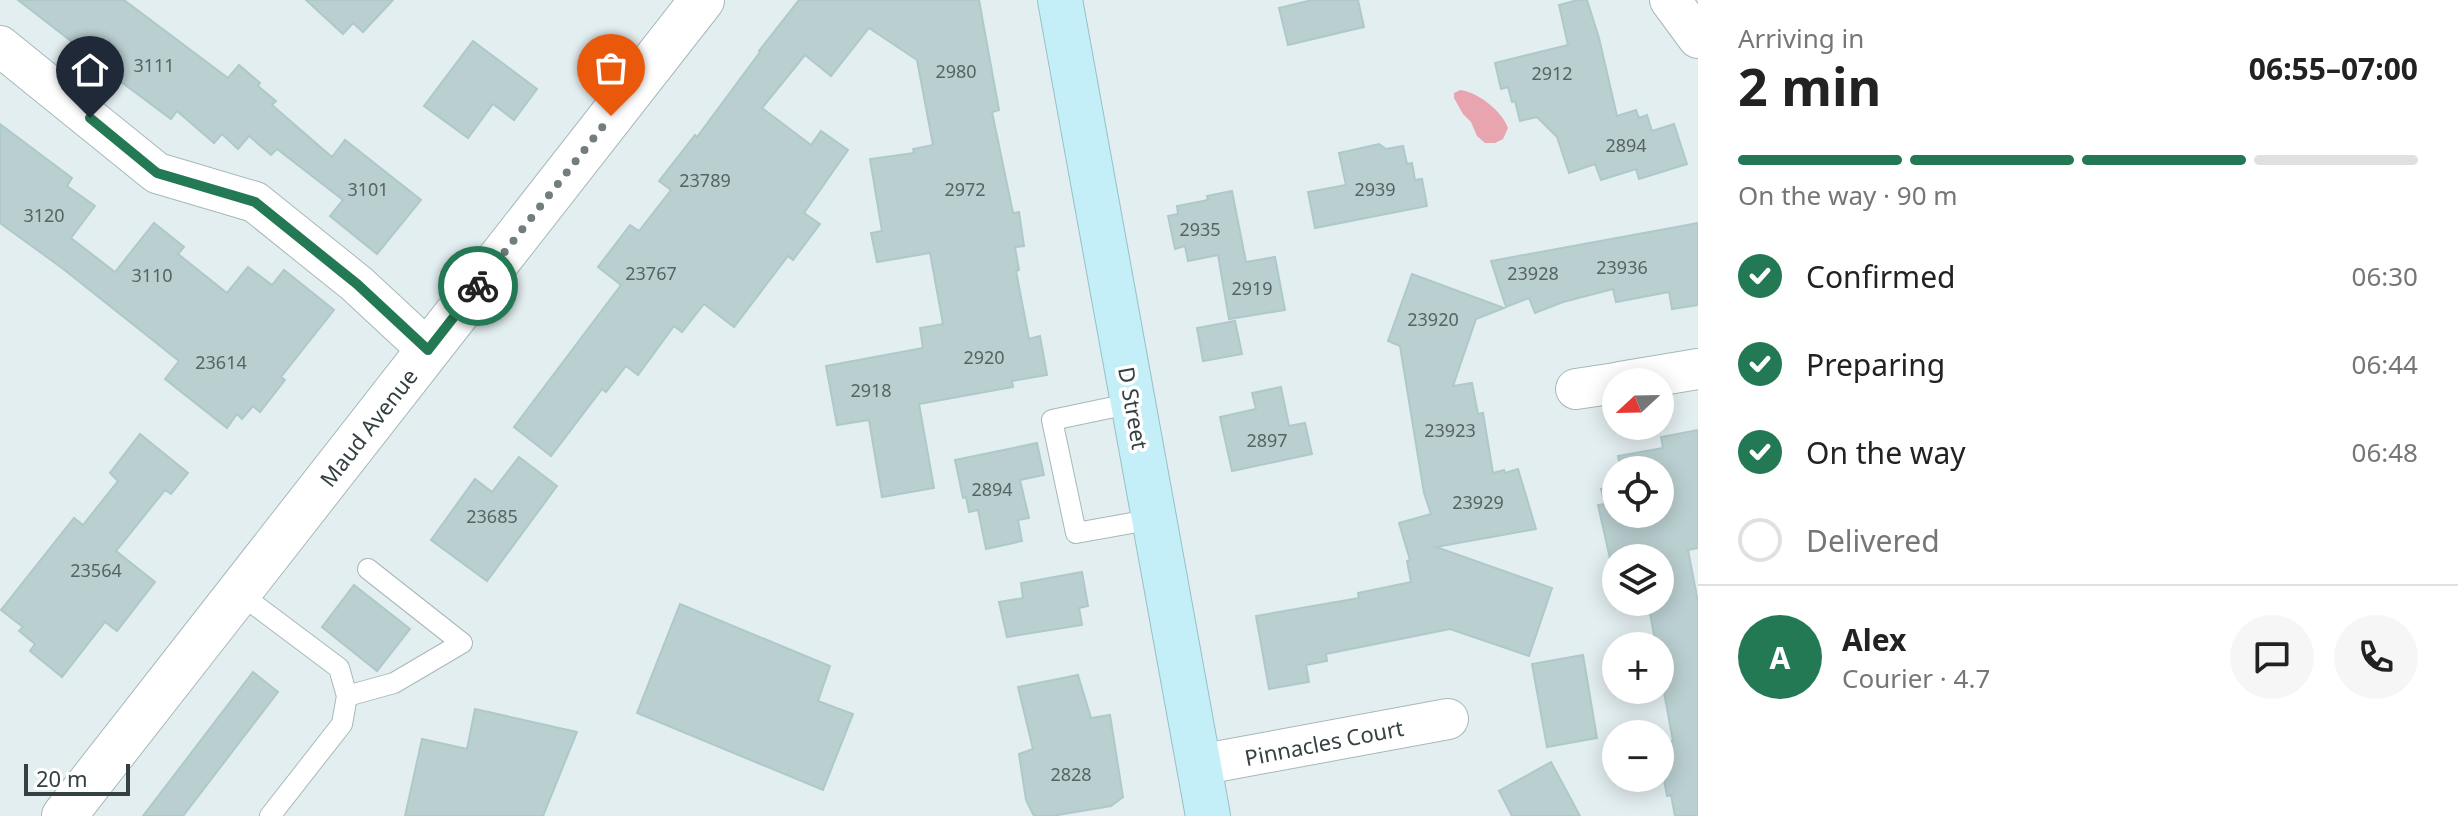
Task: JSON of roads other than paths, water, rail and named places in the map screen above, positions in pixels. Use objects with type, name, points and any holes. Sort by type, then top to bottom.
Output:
[{"type":"main road","name":"D Street","points":[[1060,0],[1208,816]]},
{"type":"street","name":"Maud Avenue","points":[[64,816],[702,0]]},
{"type":"street","points":[[1670,0],[1698,38]]},
{"type":"street","points":[[0,46],[157,173],[255,202],[357,284],[428,350]]},
{"type":"street","points":[[1674,373],[1698,369]]},
{"type":"street","points":[[1576,389],[1602,385]]},
{"type":"street","name":"Pinnacles Court","points":[[1199,765],[1448,719]]},
{"type":"lane","points":[[1133,403],[1052,420],[1076,533],[1154,519]]},
{"type":"lane","points":[[347,696],[394,683],[462,643],[368,569]]},
{"type":"lane","points":[[239,593],[339,668],[347,696],[342,724],[270,816]]}]
